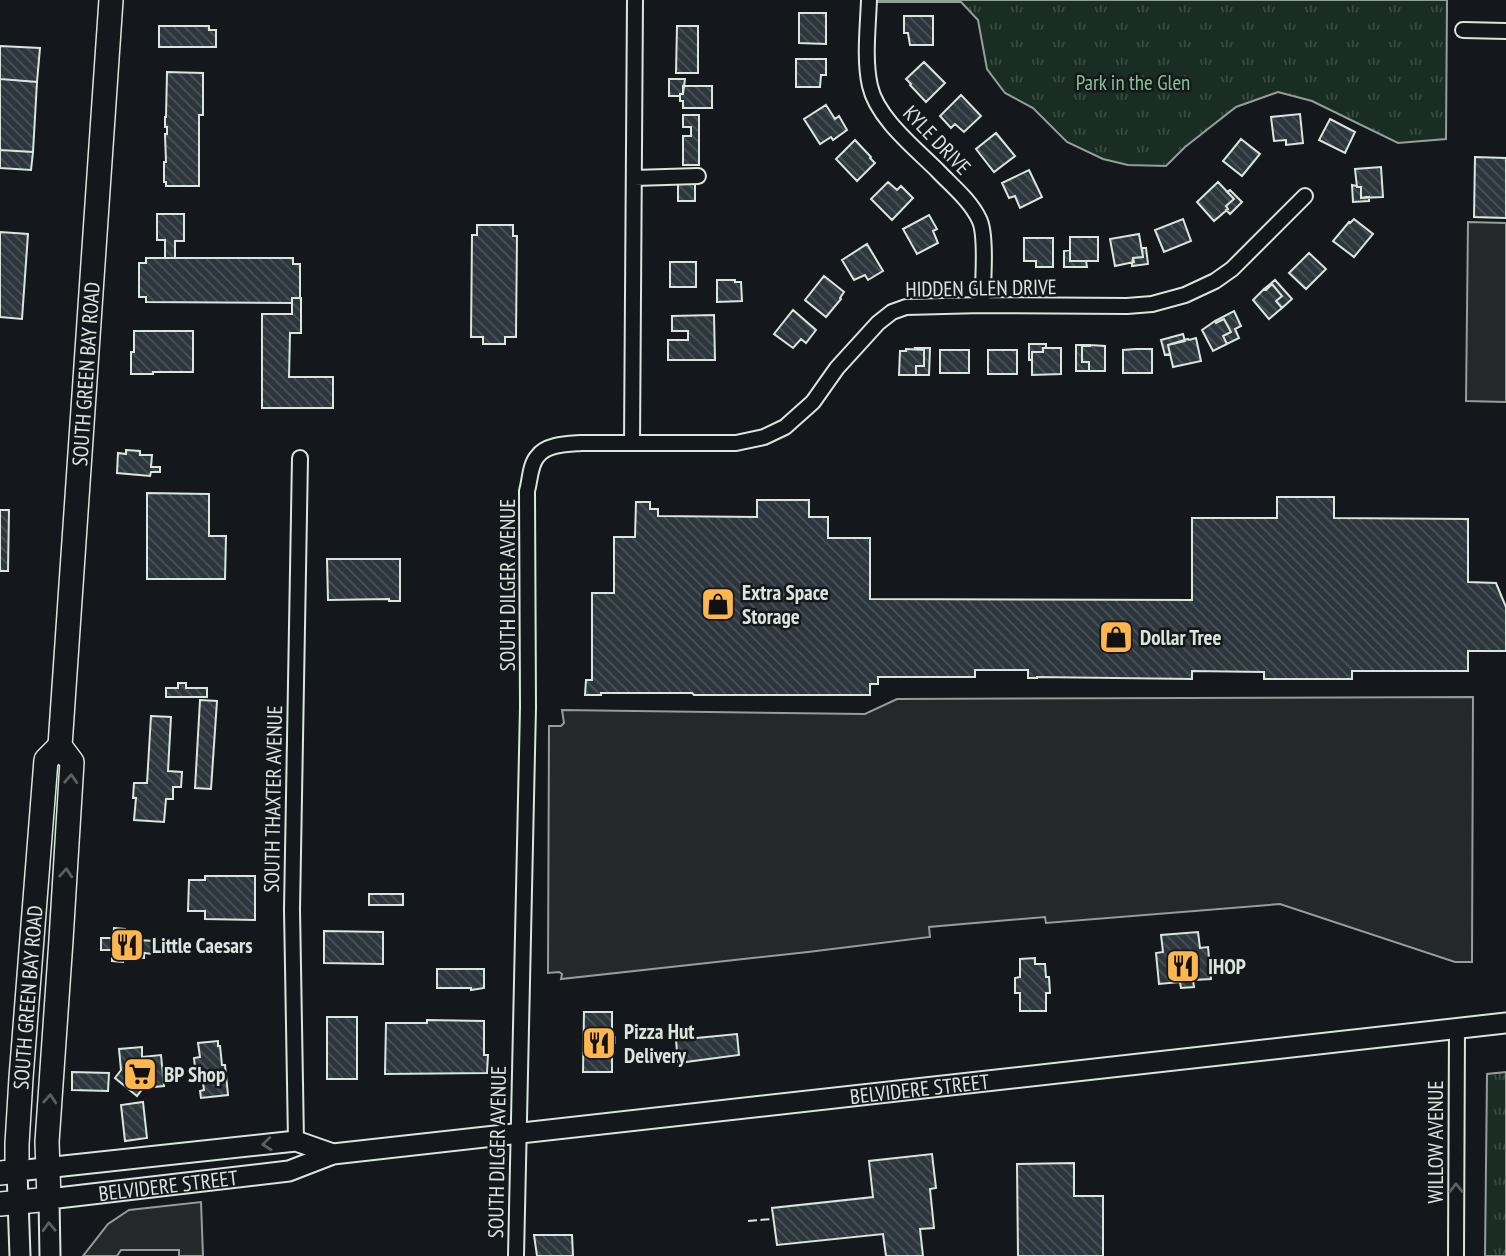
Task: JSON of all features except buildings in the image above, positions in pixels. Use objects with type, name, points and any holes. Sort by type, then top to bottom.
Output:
[{"type":"main road","name":"SOUTH GREEN BAY ROAD","points":[[50,1256],[47,1142],[72,762],[60,746],[111,0]]},
{"type":"main road","name":"SOUTH GREEN BAY ROAD","points":[[20,1256],[9,1203],[9,1172],[17,1144],[46,760],[60,746]]},
{"type":"main road","name":"BELVIDERE STREET","points":[[9,1203],[289,1171],[333,1154],[1506,1023]]},
{"type":"main road","name":"BELVIDERE STREET","points":[[9,1172],[296,1141],[333,1154]]},
{"type":"street","points":[[632,443],[635,0]]},
{"type":"street","name":"KYLE DRIVE","points":[[869,0],[870,87],[877,105],[891,124],[967,200],[981,220],[982,305]]},
{"type":"street","points":[[1463,30],[1506,31]]},
{"type":"street","points":[[634,178],[698,176]]},
{"type":"street","name":"HIDDEN GLEN DRIVE","points":[[632,443],[736,443],[764,437],[785,426],[813,402],[837,368],[878,323],[892,312],[906,307],[1126,306],[1152,304],[1185,295],[1215,281],[1232,269],[1305,196]]},
{"type":"street","name":"SOUTH DILGER AVENUE","points":[[516,1256],[527,721],[527,491],[537,457],[547,449],[564,444],[632,443]]},
{"type":"street","name":"SOUTH THAXTER AVENUE","points":[[296,1141],[292,909],[300,458]]},
{"type":"street","name":"WILLOW AVENUE","points":[[1456,1256],[1457,1028]]},
{"type":"green space","name":"Park in the Glen","points":[[874,0],[1447,0],[1446,139],[1398,143],[1312,101],[1278,92],[1236,107],[1185,147],[1166,166],[1128,165],[1103,159],[1067,142],[1033,108],[1005,93],[987,69],[978,20],[961,2]]},
{"type":"green space","points":[[1506,1072],[1506,1256],[1485,1256],[1487,1074]]},
{"type":"shaded area","points":[[1468,222],[1506,223],[1506,402],[1466,401]]},
{"type":"shaded area","points":[[1473,697],[1472,962],[1455,962],[1280,904],[1046,923],[1045,917],[929,927],[930,937],[808,952],[561,979],[562,974],[559,972],[548,973],[549,726],[561,726],[564,723],[562,710],[865,714],[897,699]]},
{"type":"shaded area","points":[[201,1202],[203,1256],[179,1256],[179,1250],[121,1250],[117,1256],[83,1256],[108,1224],[129,1210]]},
{"type":"fence","points":[[748,1221],[771,1219]]},
{"type":"place","name":"Extra Space Storage","points":[[718,604]]},
{"type":"place","name":"Dollar Tree","points":[[1116,637]]},
{"type":"place","name":"Little Caesars","points":[[127,945]]},
{"type":"place","name":"IHOP","points":[[1183,966]]},
{"type":"place","name":"Pizza Hut Delivery","points":[[599,1043]]},
{"type":"place","name":"BP Shop","points":[[140,1074]]}]
